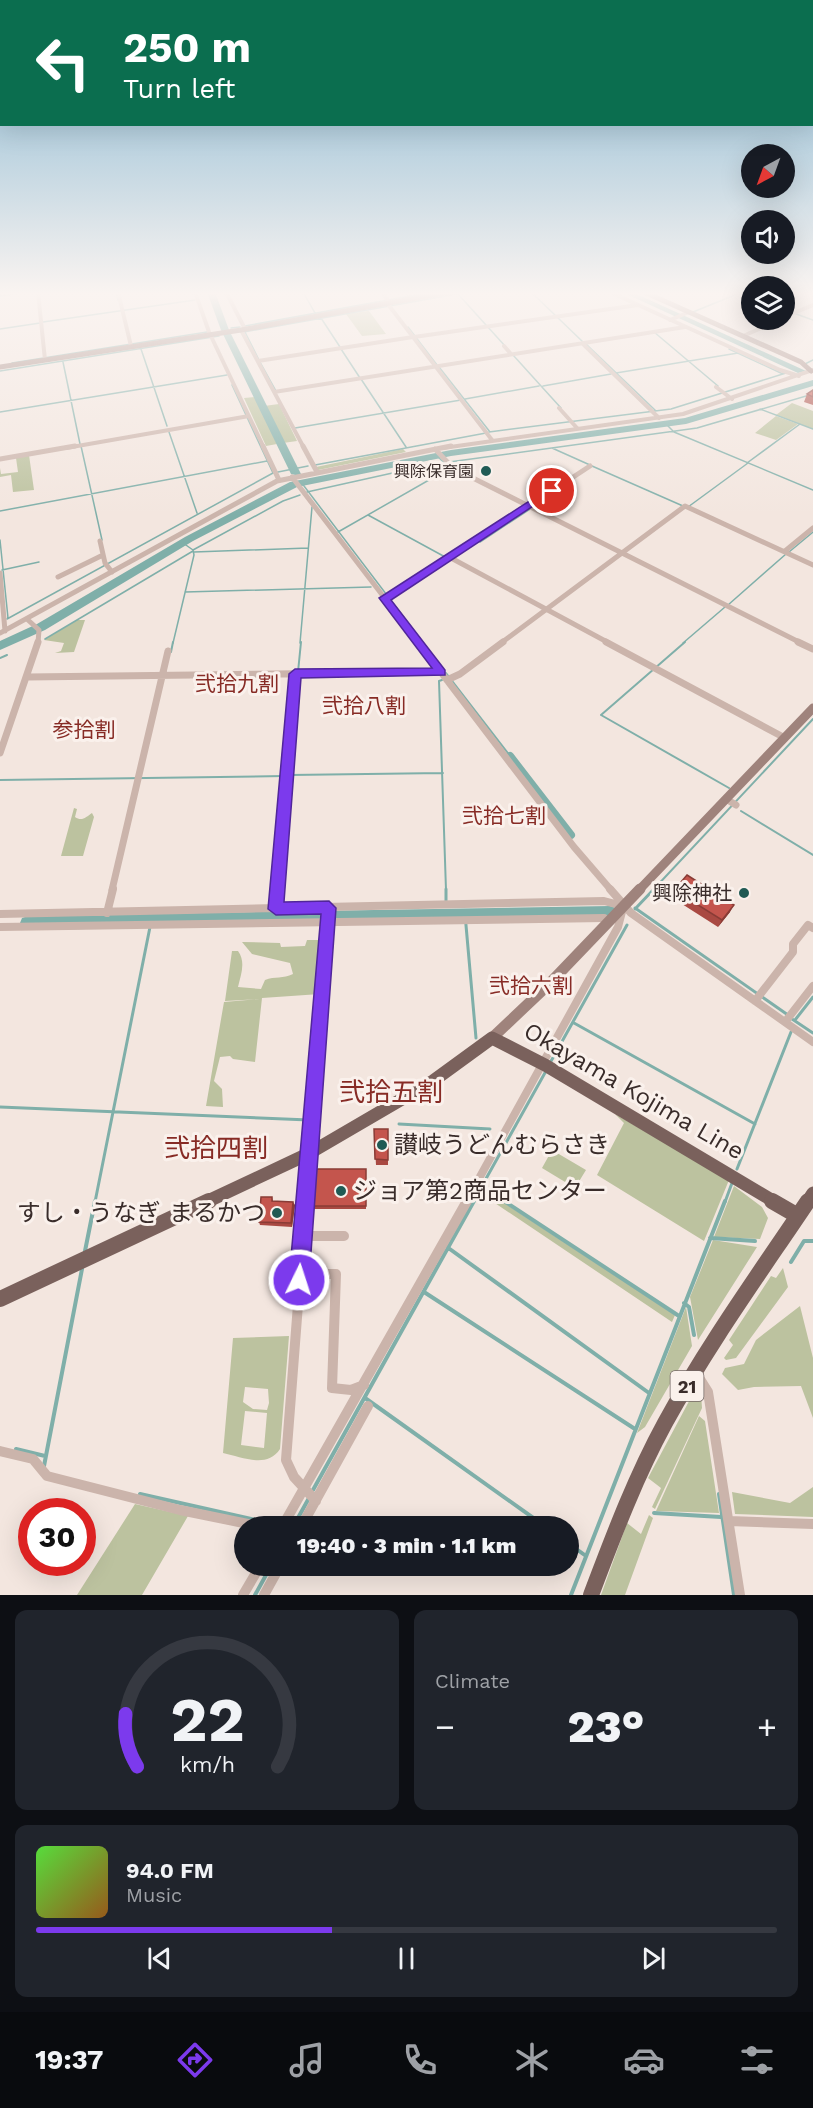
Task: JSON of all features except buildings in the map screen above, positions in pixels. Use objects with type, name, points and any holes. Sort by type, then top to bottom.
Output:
[{"type":"main road","name":"Okayama Kojima Line","points":[[0,1299],[308,1154],[433,1081],[492,1038],[546,1066],[798,1216]]},
{"type":"main road","name":"21","points":[[591,1595],[641,1473],[664,1424],[695,1372],[813,1193]]},
{"type":"street","points":[[226,366],[279,480]]},
{"type":"street","points":[[261,366],[316,472]]},
{"type":"street","points":[[275,392],[434,366]]},
{"type":"street","points":[[437,366],[492,440]]},
{"type":"street","points":[[606,366],[659,418]]},
{"type":"street","points":[[772,366],[799,376]]},
{"type":"street","points":[[0,573],[3,632],[279,480],[295,480],[316,472],[438,453],[492,440],[688,413],[811,373]]},
{"type":"street","points":[[716,387],[732,399]]},
{"type":"street","points":[[559,408],[577,428]]},
{"type":"street","points":[[0,459],[248,416]]},
{"type":"street","points":[[438,453],[453,468],[813,649]]},
{"type":"street","points":[[387,598],[590,466]]},
{"type":"street","points":[[295,480],[387,598],[441,672],[450,679],[574,847],[624,906],[788,1019],[813,1042]]},
{"type":"street","points":[[450,679],[685,506],[813,565]]},
{"type":"street","points":[[785,551],[813,528]]},
{"type":"street","points":[[100,541],[106,564],[112,572]]},
{"type":"street","points":[[58,578],[103,555]]},
{"type":"street","points":[[450,559],[785,738]]},
{"type":"street","points":[[0,753],[28,676],[38,629],[28,620]]},
{"type":"street","points":[[107,913],[168,651]]},
{"type":"street","points":[[28,676],[441,672]]},
{"type":"street","points":[[276,909],[286,775],[297,674]]},
{"type":"street","points":[[492,1038],[731,802],[813,708]]},
{"type":"street","points":[[0,927],[151,924],[207,917],[241,917],[276,909],[329,917],[604,902],[624,906]]},
{"type":"street","points":[[305,1516],[310,1495],[363,1385],[546,1066],[618,927],[624,906]]},
{"type":"street","points":[[0,914],[604,918]]},
{"type":"street","points":[[310,1495],[288,1467],[286,1460],[306,1236],[308,1154],[313,1120],[329,917]]},
{"type":"street","points":[[757,997],[793,952],[794,944],[808,925],[813,928]]},
{"type":"street","points":[[788,1019],[813,986]]},
{"type":"street","points":[[306,1236],[344,1236]]},
{"type":"street","points":[[304,1274],[336,1274],[332,1388],[351,1390],[363,1385]]},
{"type":"street","points":[[695,1372],[708,1392],[740,1595]]},
{"type":"street","points":[[292,1516],[310,1495],[368,1406]]},
{"type":"street","points":[[0,1451],[33,1459],[48,1476],[180,1510],[234,1521]]},
{"type":"street","points":[[729,1521],[813,1524]]},
{"type":"street","points":[[243,1595],[254,1576]]},
{"type":"street","points":[[264,1595],[274,1576]]},
{"type":"green space","points":[[255,397],[277,444],[266,446],[244,398]]},
{"type":"green space","points":[[792,403],[813,411],[813,429],[776,415]]},
{"type":"green space","points":[[279,404],[297,441],[283,443],[264,406]]},
{"type":"green space","points":[[776,416],[798,424],[776,440],[755,433]]},
{"type":"green space","points":[[403,449],[406,452],[318,470],[316,467]]},
{"type":"green space","points":[[29,455],[34,490],[13,492],[11,475],[0,477],[0,468],[1,474],[18,472],[16,458]]},
{"type":"green space","points":[[77,620],[85,620],[74,652],[55,653],[61,651],[64,643],[44,640]]},
{"type":"green space","points":[[74,808],[77,809],[75,817],[77,818],[84,818],[92,813],[94,817],[83,856],[61,856]]},
{"type":"green space","points":[[307,940],[325,940],[320,994],[262,998],[255,1062],[233,1059],[230,1056],[220,1057],[214,1081],[222,1089],[223,1107],[206,1106],[224,1002],[260,999],[225,1001],[232,951],[238,951],[242,959],[238,987],[261,989],[265,980],[293,974],[290,963],[252,954],[242,942],[280,943],[281,947],[305,946]]},
{"type":"green space","points":[[615,1114],[729,1180],[704,1241],[597,1175],[624,1123]]},
{"type":"green space","points":[[552,1150],[586,1170],[575,1188],[542,1168]]},
{"type":"green space","points":[[734,1186],[762,1207],[768,1218],[760,1239],[714,1237]]},
{"type":"green space","points":[[486,1191],[675,1315],[672,1322],[483,1195]]},
{"type":"green space","points":[[713,1240],[757,1247],[698,1340],[690,1297]]},
{"type":"green space","points":[[783,1268],[788,1287],[736,1358],[726,1360],[724,1358],[733,1345],[729,1340],[771,1276],[776,1278]]},
{"type":"green space","points":[[800,1306],[813,1358],[813,1418],[801,1386],[754,1387],[738,1390],[722,1374],[725,1368],[744,1364],[756,1340]]},
{"type":"green space","points":[[686,1307],[692,1346],[645,1427],[637,1433]]},
{"type":"green space","points":[[289,1336],[280,1449],[268,1459],[246,1459],[223,1453],[233,1338]],"holes":[[[245,1387],[268,1389],[267,1410],[253,1409],[243,1402]],[[245,1411],[267,1413],[264,1448],[241,1445]]]},
{"type":"green space","points":[[695,1390],[701,1394],[702,1408],[655,1509],[652,1507],[661,1488],[648,1478]]},
{"type":"green space","points":[[699,1416],[705,1421],[719,1513],[656,1511]]},
{"type":"green space","points":[[813,1487],[813,1517],[735,1514],[732,1492],[790,1503]]},
{"type":"green space","points":[[135,1504],[188,1516],[142,1595],[77,1595],[89,1576],[96,1576],[96,1565]]},
{"type":"green space","points":[[649,1515],[653,1518],[625,1595],[601,1595],[627,1523],[641,1534]]},
{"type":"waterway","points":[[0,371],[29,366]]},
{"type":"waterway","points":[[64,366],[71,400]]},
{"type":"waterway","points":[[147,366],[154,387]]},
{"type":"waterway","points":[[243,366],[296,474]]},
{"type":"waterway","points":[[262,366],[276,391]]},
{"type":"waterway","points":[[352,366],[360,378]]},
{"type":"waterway","points":[[523,366],[561,408]]},
{"type":"waterway","points":[[609,366],[616,373]]},
{"type":"waterway","points":[[616,373],[656,366]]},
{"type":"waterway","points":[[695,366],[718,386]]},
{"type":"waterway","points":[[767,366],[783,374]]},
{"type":"waterway","points":[[791,366],[801,371]]},
{"type":"waterway","points":[[439,367],[490,432]]},
{"type":"waterway","points":[[616,373],[656,411]]},
{"type":"waterway","points":[[543,386],[611,374]]},
{"type":"waterway","points":[[656,411],[671,409],[783,374]]},
{"type":"waterway","points":[[154,387],[227,375]]},
{"type":"waterway","points":[[361,379],[384,413]]},
{"type":"waterway","points":[[0,646],[41,627],[189,539],[294,484],[451,453],[686,421],[813,383]]},
{"type":"waterway","points":[[232,385],[273,473]]},
{"type":"waterway","points":[[465,399],[539,386]]},
{"type":"waterway","points":[[71,400],[154,387]]},
{"type":"waterway","points":[[154,387],[167,426]]},
{"type":"waterway","points":[[761,409],[813,394]]},
{"type":"waterway","points":[[0,412],[71,400]]},
{"type":"waterway","points":[[71,400],[80,444]]},
{"type":"waterway","points":[[384,413],[461,400]]},
{"type":"waterway","points":[[673,431],[697,428],[761,409]]},
{"type":"waterway","points":[[761,409],[800,424]]},
{"type":"waterway","points":[[490,432],[656,411]]},
{"type":"waterway","points":[[295,428],[384,413]]},
{"type":"waterway","points":[[384,413],[406,447]]},
{"type":"waterway","points":[[666,424],[673,431]]},
{"type":"waterway","points":[[747,463],[800,424]]},
{"type":"waterway","points":[[800,424],[813,429]]},
{"type":"waterway","points":[[449,462],[673,431]]},
{"type":"waterway","points":[[673,431],[747,463]]},
{"type":"waterway","points":[[169,432],[184,476]]},
{"type":"waterway","points":[[315,465],[486,433]]},
{"type":"waterway","points":[[81,446],[92,494]]},
{"type":"waterway","points":[[552,448],[590,465]]},
{"type":"waterway","points":[[339,532],[450,468],[437,456]]},
{"type":"waterway","points":[[184,476],[267,461]]},
{"type":"waterway","points":[[308,492],[442,462]]},
{"type":"waterway","points":[[747,463],[813,490]]},
{"type":"waterway","points":[[688,507],[748,463]]},
{"type":"waterway","points":[[273,473],[308,466]]},
{"type":"waterway","points":[[592,466],[683,506]]},
{"type":"waterway","points":[[7,619],[273,473]]},
{"type":"waterway","points":[[92,494],[184,476]]},
{"type":"waterway","points":[[184,476],[197,513]]},
{"type":"waterway","points":[[301,482],[308,492]]},
{"type":"waterway","points":[[308,492],[339,532]]},
{"type":"waterway","points":[[0,511],[92,494]]},
{"type":"waterway","points":[[92,494],[102,540]]},
{"type":"waterway","points":[[193,550],[283,501],[300,495]]},
{"type":"waterway","points":[[305,589],[312,507]]},
{"type":"waterway","points":[[480,542],[530,509]]},
{"type":"waterway","points":[[368,515],[447,558]]},
{"type":"waterway","points":[[339,532],[421,640]]},
{"type":"waterway","points":[[789,552],[813,532]]},
{"type":"waterway","points":[[0,540],[3,570]]},
{"type":"waterway","points":[[183,543],[193,550]]},
{"type":"waterway","points":[[194,552],[308,548]]},
{"type":"waterway","points":[[185,592],[194,555],[193,550]]},
{"type":"waterway","points":[[45,639],[193,551]]},
{"type":"waterway","points":[[728,605],[786,554]]},
{"type":"waterway","points":[[3,570],[39,562]]},
{"type":"waterway","points":[[3,570],[8,618]]},
{"type":"waterway","points":[[305,589],[371,587]]},
{"type":"waterway","points":[[185,592],[305,589]]},
{"type":"waterway","points":[[300,643],[305,589]]},
{"type":"waterway","points":[[173,643],[185,592]]},
{"type":"waterway","points":[[683,643],[725,607]]},
{"type":"waterway","points":[[171,652],[173,642]]},
{"type":"waterway","points":[[298,672],[301,642]]},
{"type":"waterway","points":[[685,642],[601,715],[729,788]]},
{"type":"waterway","points":[[0,658],[7,655]]},
{"type":"waterway","points":[[446,673],[510,756]]},
{"type":"waterway","points":[[442,680],[439,681],[442,773]]},
{"type":"waterway","points":[[653,890],[813,719]]},
{"type":"waterway","points":[[510,756],[571,835]]},
{"type":"waterway","points":[[290,775],[442,773]]},
{"type":"waterway","points":[[442,773],[446,890]]},
{"type":"waterway","points":[[0,780],[284,776]]},
{"type":"waterway","points":[[741,811],[813,855]]},
{"type":"waterway","points":[[636,908],[654,889]]},
{"type":"waterway","points":[[446,890],[446,901]]},
{"type":"waterway","points":[[636,908],[788,1015]]},
{"type":"waterway","points":[[28,923],[610,913]]},
{"type":"waterway","points":[[465,914],[476,1038]]},
{"type":"waterway","points":[[550,1063],[627,925]]},
{"type":"waterway","points":[[113,1112],[150,927]]},
{"type":"waterway","points":[[795,1020],[813,997]]},
{"type":"waterway","points":[[792,1019],[813,1033]]},
{"type":"waterway","points":[[574,1023],[755,1124]]},
{"type":"waterway","points":[[755,1124],[791,1032]]},
{"type":"waterway","points":[[315,1142],[323,1034]]},
{"type":"waterway","points":[[473,1202],[546,1071]]},
{"type":"waterway","points":[[0,1107],[113,1112]]},
{"type":"waterway","points":[[95,1202],[113,1112]]},
{"type":"waterway","points":[[113,1112],[309,1120]]},
{"type":"waterway","points":[[399,1124],[490,1129]]},
{"type":"waterway","points":[[737,1169],[755,1124]]},
{"type":"waterway","points":[[725,1202],[732,1183]]},
{"type":"waterway","points":[[482,1186],[506,1202]]},
{"type":"waterway","points":[[85,1251],[95,1201]]},
{"type":"waterway","points":[[448,1248],[474,1201]]},
{"type":"waterway","points":[[504,1201],[679,1316]]},
{"type":"waterway","points":[[711,1238],[725,1201]]},
{"type":"waterway","points":[[685,1304],[711,1238]]},
{"type":"waterway","points":[[711,1238],[755,1241]]},
{"type":"waterway","points":[[791,1262],[804,1241],[813,1241]]},
{"type":"waterway","points":[[313,1490],[448,1248]]},
{"type":"waterway","points":[[448,1248],[649,1393]]},
{"type":"waterway","points":[[44,1466],[82,1269]]},
{"type":"waterway","points":[[424,1292],[635,1429]]},
{"type":"waterway","points":[[571,1595],[685,1304]]},
{"type":"waterway","points":[[685,1304],[689,1307],[694,1335]]},
{"type":"waterway","points":[[365,1398],[531,1516]]},
{"type":"waterway","points":[[16,1449],[45,1456]]},
{"type":"waterway","points":[[140,1494],[238,1516]]},
{"type":"waterway","points":[[719,1494],[734,1595]]},
{"type":"waterway","points":[[299,1516],[309,1498]]},
{"type":"waterway","points":[[654,1513],[721,1517]]},
{"type":"waterway","points":[[579,1551],[586,1556]]},
{"type":"waterway","points":[[255,1595],[265,1576]]},
{"type":"place","name":"興除保育園","points":[[486,471]]},
{"type":"place","name":"興除神社","points":[[744,893]]},
{"type":"place","name":"讃岐うどんむらさき","points":[[382,1145]]},
{"type":"place","name":"ジョア第2商品センター","points":[[341,1191]]},
{"type":"place","name":"すし・うなぎ まるかつ","points":[[277,1213]]},
{"type":"district","name":"弐拾九割","points":[[237,683]]},
{"type":"district","name":"弐拾八割","points":[[364,705]]},
{"type":"district","name":"参拾割","points":[[84,729]]},
{"type":"district","name":"弐拾七割","points":[[504,815]]},
{"type":"district","name":"弐拾六割","points":[[531,985]]},
{"type":"district","name":"弐拾五割","points":[[391,1092]]},
{"type":"district","name":"弐拾四割","points":[[216,1148]]},
{"type":"route","points":[[299,1280],[309,1139],[314,1119],[329,908],[276,909],[295,674],[441,672],[384,598],[392,596],[552,491]]}]
